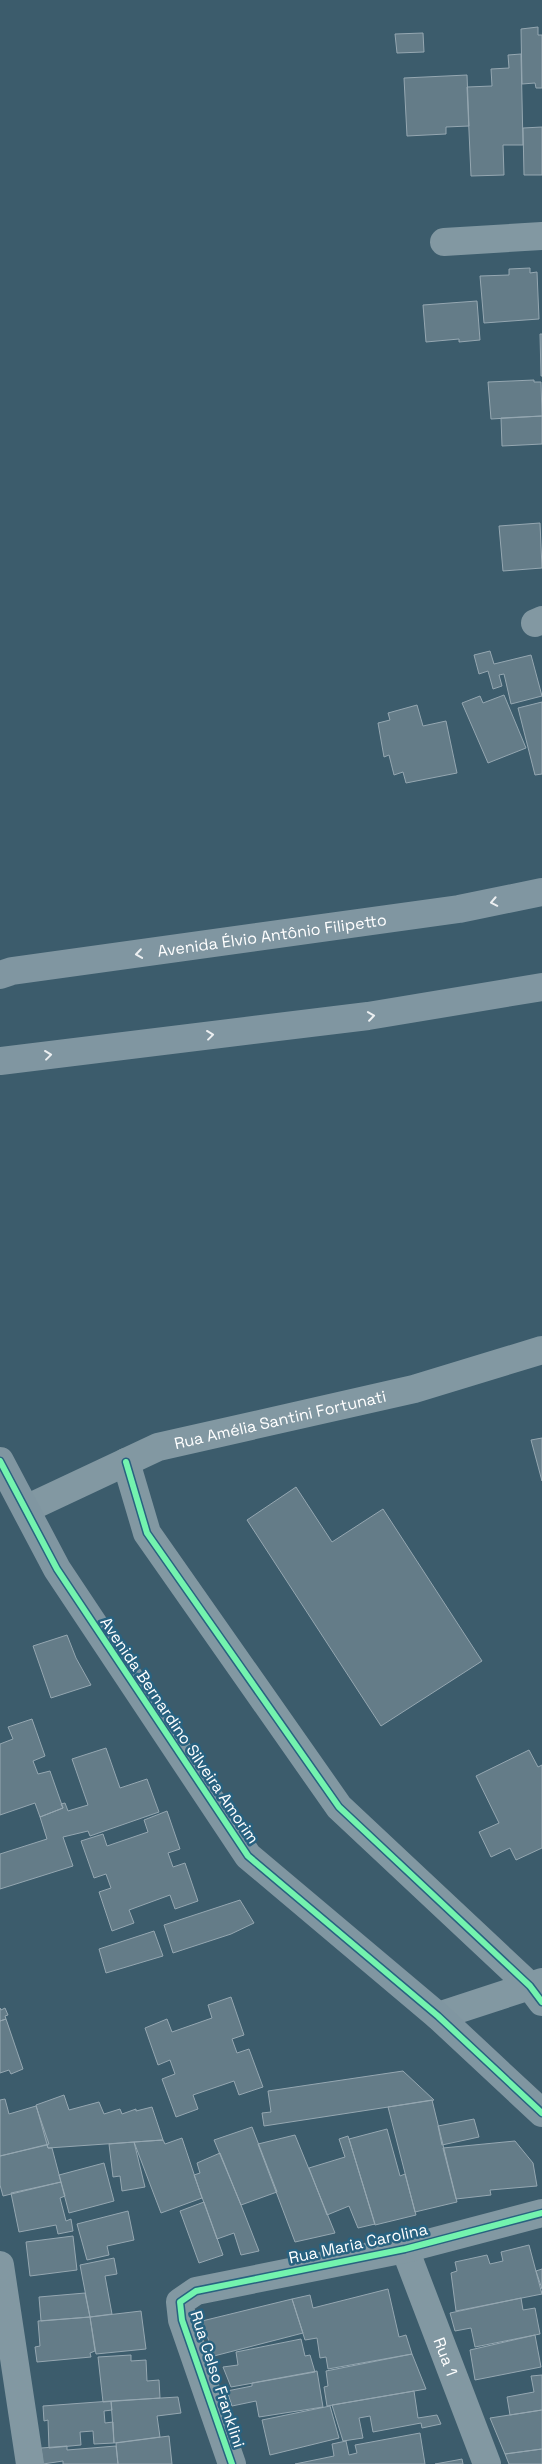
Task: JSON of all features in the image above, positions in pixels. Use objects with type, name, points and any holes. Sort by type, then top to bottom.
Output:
[{"type":"main road","name":"Avenida Élvio Antônio Filipetto","points":[[4,973],[459,909],[542,892]]},
{"type":"main road","points":[[0,1061],[368,1016],[542,987]]},
{"type":"main road","name":"Avenida Bernardino Silveira Amorim","points":[[0,1461],[57,1569],[248,1856],[438,2016],[542,2113]]},
{"type":"street","points":[[444,242],[542,236]]},
{"type":"street","name":"Rua Amélia Santini Fortunati","points":[[26,1508],[158,1447],[414,1390],[542,1350]]},
{"type":"street","points":[[126,1462],[147,1533],[339,1807],[538,1990]]},
{"type":"street","points":[[438,2016],[538,1990]]},
{"type":"street","name":"Rua Maria Carolina","points":[[180,2302],[196,2291],[405,2249],[542,2213]]},
{"type":"street","name":"Rua 1","points":[[405,2249],[487,2464]]},
{"type":"street","points":[[0,2265],[30,2464]]},
{"type":"street","name":"Rua Celso Franklini","points":[[180,2302],[182,2320],[232,2464]]},
{"type":"building","points":[[538,27],[538,35],[542,35],[542,88],[536,88],[535,83],[522,84],[521,29]]},
{"type":"building","points":[[423,33],[424,52],[397,53],[395,34]]},
{"type":"building","points":[[521,54],[523,145],[503,145],[504,175],[471,176],[467,87],[492,86],[491,69],[509,68],[508,55]]},
{"type":"building","points":[[467,75],[469,126],[446,127],[446,134],[407,136],[404,78]]},
{"type":"building","points":[[542,127],[542,175],[524,175],[523,128]]},
{"type":"building","points":[[530,268],[530,273],[537,272],[539,319],[484,323],[480,276],[509,275],[509,269]]},
{"type":"building","points":[[477,301],[480,340],[459,342],[459,339],[426,342],[423,305]]},
{"type":"building","points":[[540,334],[542,334],[542,376],[541,376]]},
{"type":"building","points":[[534,380],[534,382],[541,382],[542,416],[491,419],[488,382]]},
{"type":"building","points":[[542,416],[542,444],[502,446],[501,418]]},
{"type":"building","points":[[540,523],[542,568],[503,571],[499,526]]},
{"type":"building","points":[[490,651],[494,664],[531,655],[542,696],[511,704],[504,674],[499,675],[502,686],[493,689],[488,671],[479,674],[474,655]]},
{"type":"building","points":[[504,695],[526,748],[488,763],[462,703],[480,696],[483,703]]},
{"type":"building","points":[[542,702],[542,774],[535,775],[518,708]]},
{"type":"building","points":[[417,705],[423,726],[446,721],[457,773],[406,783],[403,772],[394,775],[389,755],[384,757],[378,723],[390,720],[388,713]]},
{"type":"building","points":[[542,1438],[542,1481],[531,1440]]},
{"type":"building","points":[[296,1487],[332,1542],[383,1509],[482,1661],[381,1726],[247,1520]]},
{"type":"building","points":[[67,1635],[76,1658],[91,1685],[51,1698],[33,1646]]},
{"type":"building","points":[[32,1719],[45,1756],[33,1761],[38,1774],[50,1771],[63,1808],[40,1817],[35,1803],[0,1815],[0,1744],[13,1739],[8,1727]]},
{"type":"building","points":[[106,1748],[120,1788],[147,1779],[159,1812],[90,1836],[88,1831],[63,1837],[73,1866],[0,1889],[0,1854],[47,1839],[40,1817],[63,1808],[61,1804],[65,1803],[68,1811],[88,1805],[72,1759]]},
{"type":"building","points":[[529,1750],[538,1767],[542,1765],[542,1848],[516,1860],[510,1848],[491,1857],[479,1832],[499,1823],[476,1776]]},
{"type":"building","points":[[167,1811],[180,1849],[168,1853],[173,1867],[185,1863],[198,1901],[175,1909],[170,1895],[129,1910],[134,1923],[112,1931],[99,1892],[111,1888],[106,1874],[94,1878],[81,1841],[103,1834],[107,1846],[148,1832],[144,1820]]},
{"type":"building","points":[[240,1900],[254,1923],[231,1934],[173,1953],[164,1925]]},
{"type":"building","points":[[154,1931],[163,1956],[106,1973],[99,1949]]},
{"type":"building","points":[[231,1997],[244,2035],[232,2039],[237,2053],[249,2049],[263,2087],[239,2095],[234,2081],[193,2095],[198,2109],[176,2117],[162,2079],[175,2074],[170,2060],[158,2065],[145,2028],[167,2019],[172,2032],[212,2018],[208,2005]]},
{"type":"building","points":[[0,2008],[1,2010],[5,2008],[8,2015],[5,2016],[6,2019],[0,2021]]},
{"type":"building","points":[[6,2019],[23,2069],[11,2074],[9,2070],[0,2073],[0,2021]]},
{"type":"building","points":[[403,2071],[434,2100],[264,2126],[262,2113],[271,2112],[268,2091]]},
{"type":"building","points":[[64,2095],[69,2110],[99,2102],[104,2114],[120,2109],[122,2114],[136,2109],[136,2111],[152,2107],[163,2140],[48,2148],[36,2105]]},
{"type":"building","points":[[5,2099],[9,2114],[36,2106],[49,2144],[0,2156],[0,2100]]},
{"type":"building","points":[[432,2100],[457,2202],[415,2212],[388,2107]]},
{"type":"building","points":[[474,2119],[479,2137],[442,2145],[438,2126]]},
{"type":"building","points":[[252,2127],[277,2192],[241,2205],[214,2140]]},
{"type":"building","points":[[387,2129],[400,2176],[405,2174],[416,2215],[375,2225],[349,2139]]},
{"type":"building","points":[[295,2135],[335,2233],[295,2242],[258,2144]]},
{"type":"building","points":[[348,2136],[375,2224],[358,2228],[349,2206],[327,2215],[309,2168],[345,2157],[339,2139]]},
{"type":"building","points":[[182,2138],[202,2198],[161,2213],[134,2142],[163,2140],[165,2144]]},
{"type":"building","points":[[515,2141],[533,2163],[537,2186],[490,2190],[491,2195],[456,2199],[443,2148]]},
{"type":"building","points":[[134,2142],[145,2187],[122,2191],[120,2176],[113,2177],[109,2144]]},
{"type":"building","points":[[47,2145],[48,2148],[52,2148],[61,2182],[3,2196],[0,2185],[0,2156]]},
{"type":"building","points":[[220,2153],[259,2251],[241,2255],[234,2233],[217,2239],[194,2175],[200,2173],[197,2163]]},
{"type":"building","points":[[104,2163],[114,2201],[69,2213],[59,2175]]},
{"type":"building","points":[[61,2182],[65,2196],[60,2198],[66,2221],[71,2219],[73,2231],[58,2234],[56,2225],[19,2232],[11,2193]]},
{"type":"building","points":[[204,2202],[223,2255],[199,2263],[180,2211]]},
{"type":"building","points":[[128,2211],[134,2240],[107,2246],[109,2255],[87,2260],[77,2224]]},
{"type":"building","points":[[73,2236],[77,2270],[30,2276],[26,2242]]},
{"type":"building","points":[[529,2245],[542,2294],[456,2311],[451,2273],[457,2271],[455,2262],[487,2255],[490,2264],[503,2261],[501,2252]]},
{"type":"building","points":[[114,2258],[117,2274],[105,2276],[112,2314],[90,2317],[80,2265]]},
{"type":"building","points":[[542,2269],[542,2289],[536,2271]]},
{"type":"building","points":[[388,2289],[399,2337],[406,2335],[412,2354],[328,2369],[326,2357],[320,2358],[317,2338],[305,2340],[292,2299],[310,2295],[313,2308]]},
{"type":"building","points":[[85,2293],[90,2317],[41,2321],[39,2297]]},
{"type":"building","points":[[521,2298],[523,2310],[535,2308],[540,2334],[475,2347],[471,2328],[455,2331],[450,2313]]},
{"type":"building","points":[[292,2299],[303,2333],[214,2356],[202,2321]]},
{"type":"building","points":[[141,2311],[146,2349],[96,2354],[90,2317]]},
{"type":"building","points":[[90,2317],[95,2351],[90,2353],[91,2357],[37,2362],[35,2347],[40,2346],[38,2321]]},
{"type":"building","points":[[535,2335],[541,2367],[475,2380],[470,2350]]},
{"type":"building","points":[[301,2339],[305,2356],[310,2355],[315,2372],[231,2387],[223,2367],[238,2365],[236,2352]]},
{"type":"building","points":[[412,2354],[426,2389],[327,2406],[324,2387],[328,2386],[326,2371]]},
{"type":"building","points":[[131,2355],[131,2361],[146,2360],[147,2381],[159,2380],[160,2398],[103,2402],[98,2357]]},
{"type":"building","points":[[317,2371],[323,2407],[259,2417],[256,2401],[232,2406],[227,2391],[252,2386],[252,2383]]},
{"type":"building","points":[[542,2375],[542,2410],[510,2415],[507,2397],[534,2392],[531,2376]]},
{"type":"building","points":[[414,2391],[418,2418],[437,2415],[441,2424],[422,2428],[421,2423],[373,2432],[370,2416],[359,2418],[363,2438],[343,2441],[332,2405]]},
{"type":"building","points":[[178,2397],[181,2413],[157,2416],[160,2437],[114,2443],[111,2401]]},
{"type":"building","points":[[111,2401],[112,2410],[104,2411],[105,2423],[113,2422],[114,2443],[94,2444],[93,2431],[80,2432],[81,2445],[49,2448],[48,2420],[44,2421],[43,2406]]},
{"type":"building","points":[[330,2406],[339,2438],[270,2455],[262,2420]]},
{"type":"building","points":[[542,2410],[542,2449],[505,2454],[490,2418]]},
{"type":"building","points":[[420,2433],[425,2464],[295,2464],[334,2456],[332,2444],[346,2441],[349,2455],[357,2453],[355,2445]]},
{"type":"building","points":[[169,2436],[172,2464],[118,2464],[116,2443]]},
{"type":"building","points":[[67,2446],[67,2450],[116,2446],[118,2464],[63,2464],[63,2461],[43,2464],[41,2448]]},
{"type":"building","points":[[542,2449],[542,2464],[509,2464],[505,2454]]},
{"type":"building","points":[[462,2459],[463,2464],[435,2464],[457,2460]]},
{"type":"cycle path","points":[[0,1461],[57,1569],[248,1856],[438,2016],[542,2113]]},
{"type":"cycle path","points":[[126,1462],[147,1533],[339,1807],[530,1986],[542,2002]]},
{"type":"cycle path","points":[[232,2464],[182,2320],[180,2302],[196,2291],[405,2249],[542,2213]]}]
